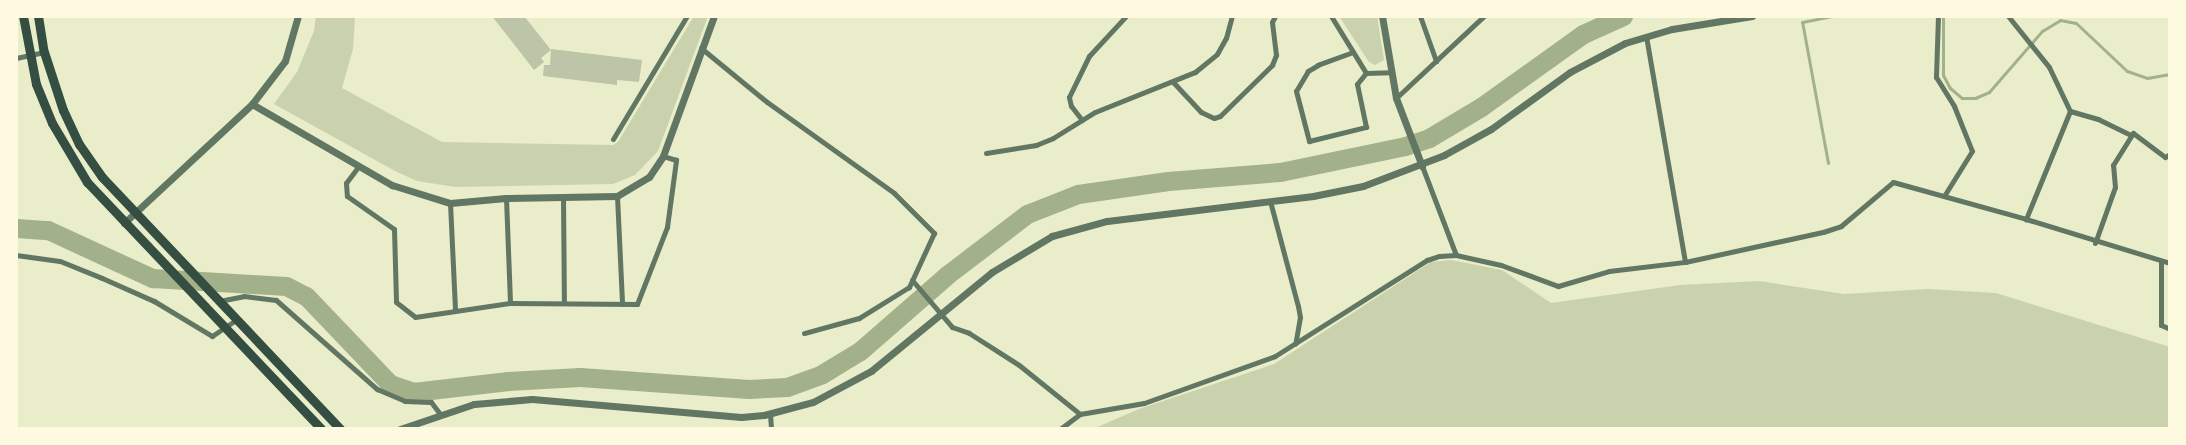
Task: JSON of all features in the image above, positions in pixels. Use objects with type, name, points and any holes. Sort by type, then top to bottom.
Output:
[{"type":"main road","points":[[23,16],[29,55],[49,115],[69,155],[87,182],[191,294],[321,429]]},
{"type":"main road","points":[[38,16],[44,52],[63,110],[79,144],[102,177],[340,429]]},
{"type":"street","points":[[124,223],[252,104],[284,60],[298,16]]},
{"type":"street","points":[[612,139],[687,16]]},
{"type":"street","points":[[252,104],[392,185],[450,203],[506,198],[617,196],[649,177],[663,156],[714,16]]},
{"type":"street","points":[[1082,120],[1071,106],[1069,97],[1089,56],[1126,16]]},
{"type":"street","points":[[986,153],[1036,145],[1082,120],[1195,72],[1216,54],[1226,38],[1232,16]]},
{"type":"street","points":[[1173,82],[1201,112],[1214,118],[1220,116],[1272,65],[1277,41],[1272,22],[1275,16]]},
{"type":"street","points":[[1331,16],[1366,73]]},
{"type":"street","points":[[1382,16],[1390,72],[1396,98],[1456,255]]},
{"type":"street","points":[[1420,16],[1436,61]]},
{"type":"street","points":[[1396,98],[1484,16]]},
{"type":"street","points":[[400,429],[474,404],[532,399],[706,415],[770,414],[813,402],[858,379],[992,272],[1052,236],[1072,228],[1107,221],[1270,201],[1363,186],[1422,166],[1491,129],[1601,54],[1646,36],[1752,16]]},
{"type":"street","points":[[1938,16],[1936,77],[1954,106],[1972,151],[1944,196]]},
{"type":"street","points":[[2008,16],[2050,67],[2070,111],[2026,219]]},
{"type":"street","points":[[1646,36],[1686,262]]},
{"type":"street","points":[[701,48],[767,102],[894,192],[934,233],[914,282],[909,287],[859,318],[804,333]]},
{"type":"street","points":[[16,58],[44,52]]},
{"type":"street","points":[[1354,52],[1313,68],[1296,91],[1309,140],[1366,127],[1357,84],[1366,73],[1390,72]]},
{"type":"street","points":[[2070,111],[2098,119],[2131,135],[2133,133],[2165,157],[2170,154]]},
{"type":"street","points":[[2096,243],[2115,187],[2113,165],[2131,135]]},
{"type":"street","points":[[358,167],[346,183],[347,196],[394,229],[396,302],[415,317],[510,303],[637,304],[667,227],[676,160],[663,156]]},
{"type":"street","points":[[1060,429],[1080,414],[1144,403],[1248,368],[1294,344],[1427,260],[1456,255],[1501,265],[1558,286],[1609,271],[1686,262],[1832,229],[1858,212],[1893,182],[2026,219],[2096,243],[2170,263]]},
{"type":"street","points":[[617,196],[622,304]]},
{"type":"street","points":[[563,197],[564,303]]},
{"type":"street","points":[[506,198],[510,303]]},
{"type":"street","points":[[1270,201],[1300,317],[1294,344]]},
{"type":"street","points":[[450,203],[455,311]]},
{"type":"street","points":[[16,255],[60,261],[102,278],[154,302],[212,336],[236,320]]},
{"type":"street","points":[[2161,262],[2161,325],[2170,330]]},
{"type":"street","points":[[914,282],[952,326],[970,333],[1019,365],[1080,414]]},
{"type":"street","points":[[219,301],[244,296],[276,300],[377,389],[405,401],[431,402],[440,414]]},
{"type":"street","points":[[770,414],[771,429]]},
{"type":"green space","points":[[316,16],[355,16],[353,49],[342,88],[442,142],[613,145],[618,142],[694,16],[708,16],[658,151],[635,175],[613,184],[455,187],[417,181],[395,171],[274,104],[297,72],[314,31]]},
{"type":"green space","points":[[1339,16],[1377,16],[1384,60],[1375,65],[1369,62]]},
{"type":"green space","points":[[1451,260],[1502,270],[1551,303],[1680,285],[1759,281],[1844,294],[1928,289],[1996,293],[2170,347],[2170,429],[1093,429],[1139,409],[1274,364],[1431,262]]},
{"type":"building","points":[[492,16],[524,16],[551,50],[541,58],[544,62],[534,70]]},
{"type":"building","points":[[551,49],[642,60],[639,82],[617,80],[617,85],[543,76],[544,65],[550,65]]},
{"type":"waterway","points":[[16,228],[48,230],[152,278],[286,286],[306,296],[390,384],[413,392],[508,381],[580,377],[749,389],[787,387],[822,374],[860,351],[947,275],[1027,214],[1078,194],[1168,181],[1280,172],[1405,146],[1429,138],[1481,107],[1583,34],[1623,16]]},
{"type":"waterway","points":[[1828,163],[1802,22],[1833,16]]},
{"type":"waterway","points":[[1943,16],[1943,75],[1950,88],[1962,98],[1975,98],[1989,92],[2042,31],[2060,20],[2076,23],[2127,71],[2147,78],[2170,74]]}]
